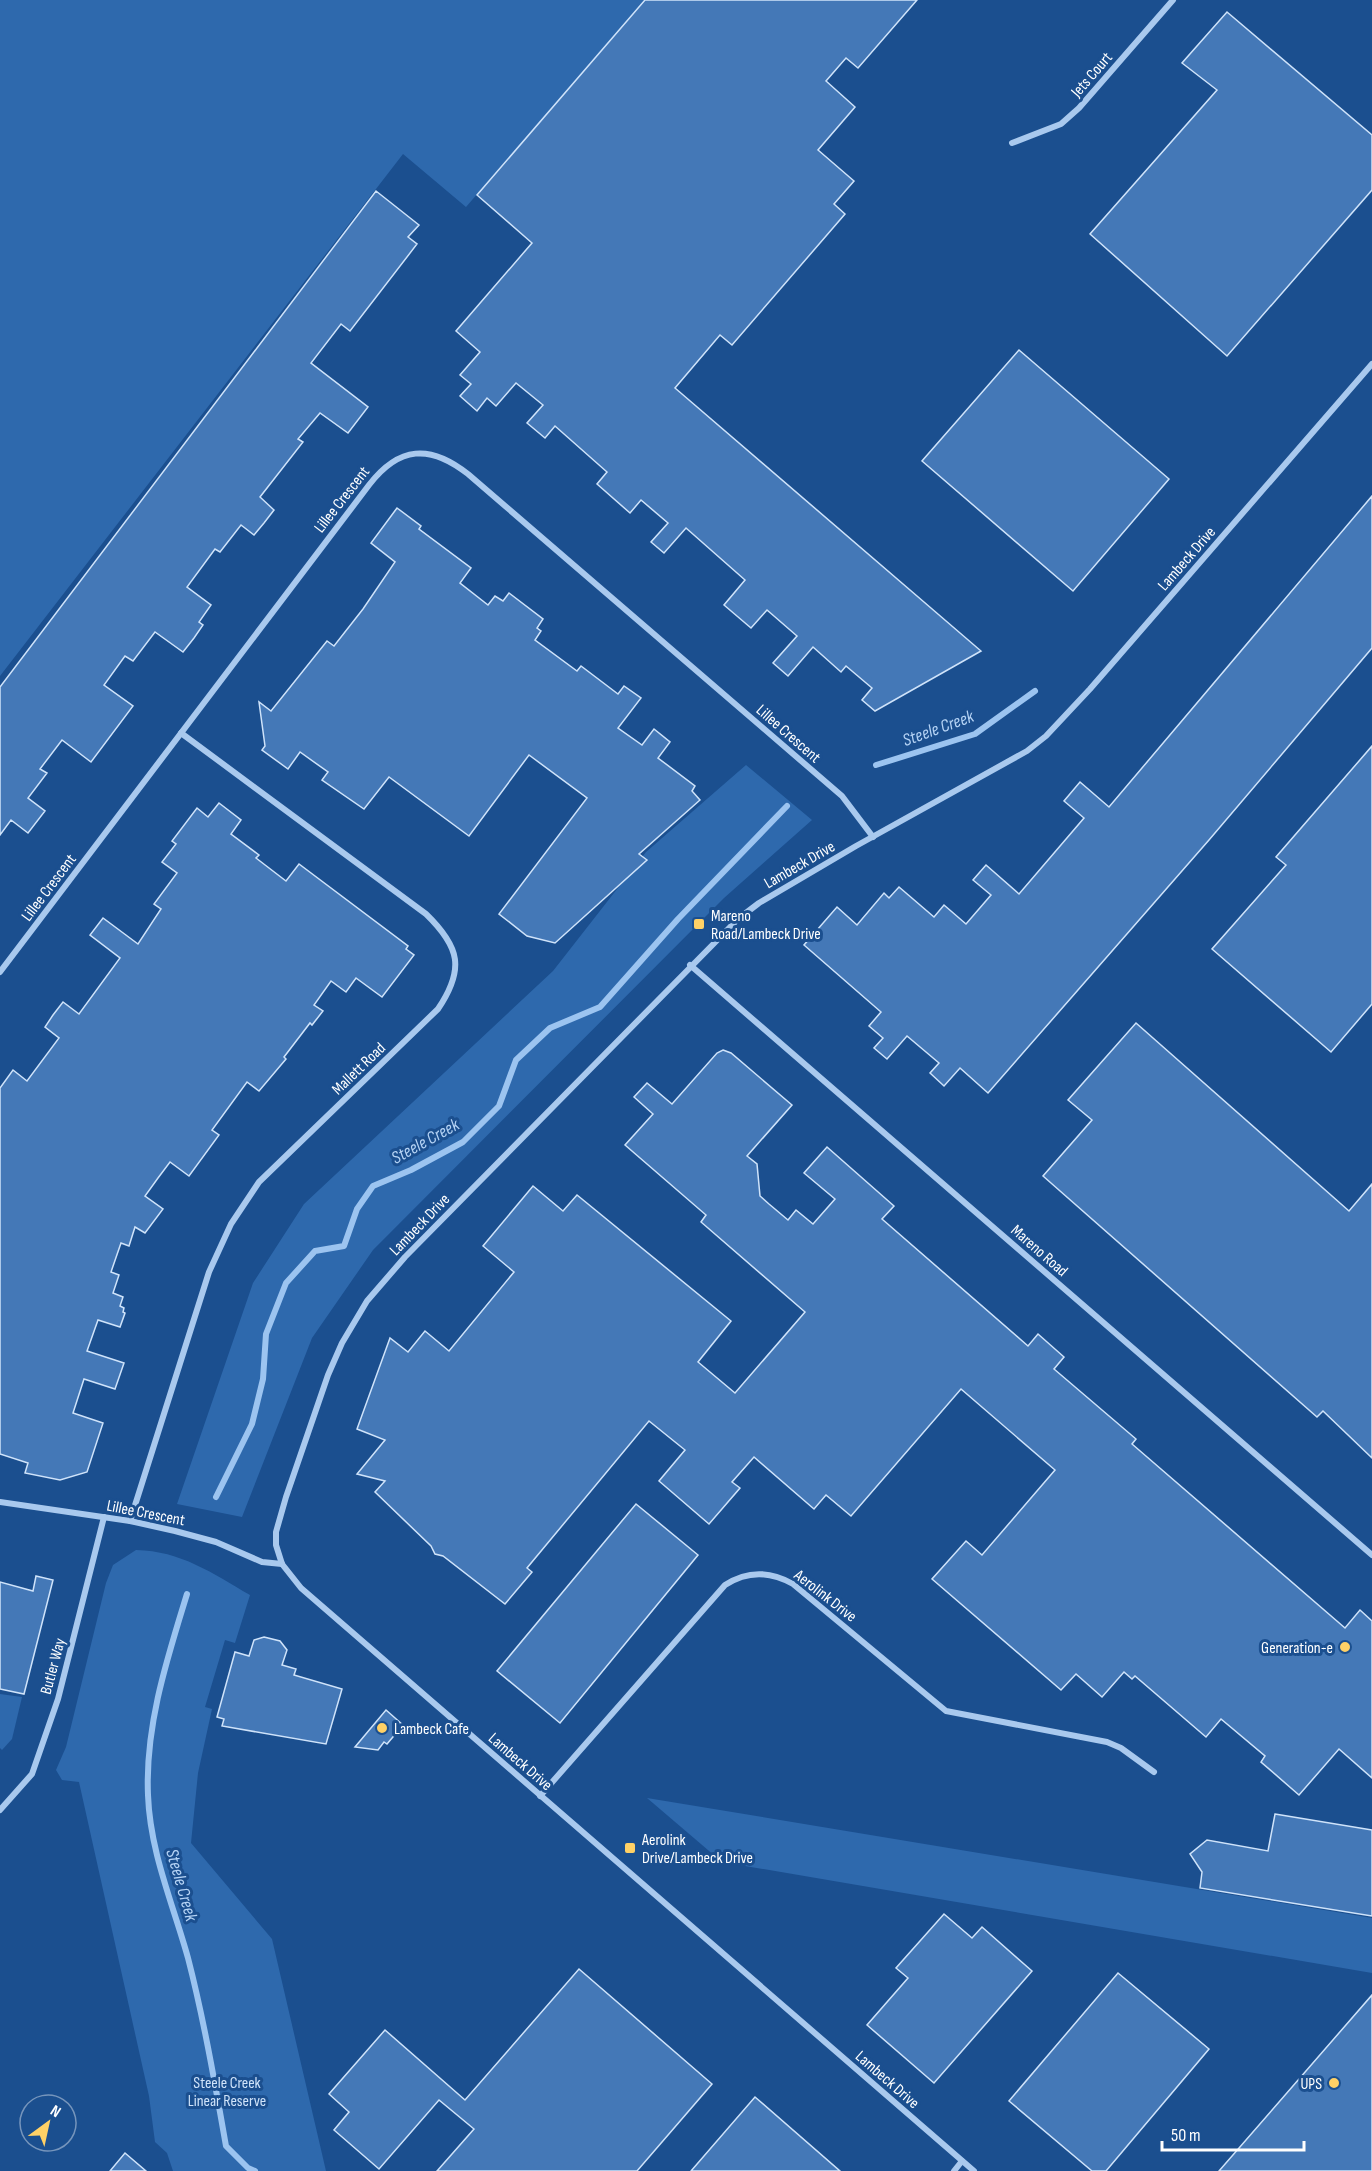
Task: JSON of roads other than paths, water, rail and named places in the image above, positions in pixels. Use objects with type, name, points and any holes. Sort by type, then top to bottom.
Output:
[{"type":"street","name":"Jets Court","points":[[1012,143],[1061,124],[1079,108],[1173,0]]},
{"type":"street","name":"Lambeck Drive","points":[[974,2171],[301,1588],[278,1557],[276,1532],[328,1375],[357,1315],[405,1257],[690,965],[738,919],[759,903],[873,837],[1002,767],[1046,736],[1098,680],[1372,364]]},
{"type":"street","name":"Lillee Crescent","points":[[0,972],[379,472],[404,455],[437,454],[468,474],[833,789],[873,837]]},
{"type":"street","name":"Mallett Road","points":[[130,1521],[209,1272],[231,1224],[259,1182],[438,1009],[451,990],[456,968],[454,949],[445,932],[426,914],[181,733]]},
{"type":"street","name":"Mareno Road","points":[[690,965],[1372,1555]]},
{"type":"street","name":"Lillee Crescent","points":[[0,1502],[130,1521],[207,1539],[262,1562],[282,1564]]},
{"type":"street","name":"Butler Way","points":[[0,1810],[33,1769],[58,1699],[104,1517]]},
{"type":"street","name":"Aerolink Drive","points":[[540,1796],[725,1585],[750,1574],[779,1576],[793,1584],[946,1711],[1107,1742],[1121,1748],[1154,1772]]},
{"type":"street","points":[[954,2171],[962,2161]]},
{"type":"waterway","name":"Steele Creek","points":[[876,765],[975,734],[1035,691]]},
{"type":"waterway","name":"Steele Creek","points":[[216,1497],[252,1424],[263,1379],[266,1334],[286,1283],[315,1251],[344,1246],[357,1209],[373,1186],[411,1170],[463,1142],[499,1106],[516,1060],[550,1028],[600,1007],[678,919],[787,806]]},
{"type":"waterway","name":"Steele Creek","points":[[187,1594],[165,1668],[154,1718],[148,1769],[150,1816],[163,1878],[194,1981],[226,2146],[248,2168],[255,2171]]},
{"type":"place","name":"Mareno Road/Lambeck Drive","points":[[699,924]]},
{"type":"place","name":"Generation-e","points":[[1345,1647]]},
{"type":"place","name":"Lambeck Cafe","points":[[382,1728]]},
{"type":"place","name":"Aerolink Drive/Lambeck Drive","points":[[630,1848]]},
{"type":"place","name":"UPS","points":[[1334,2083]]},
{"type":"park label","name":"Steele Creek Linear Reserve","points":[[227,2091]]}]
